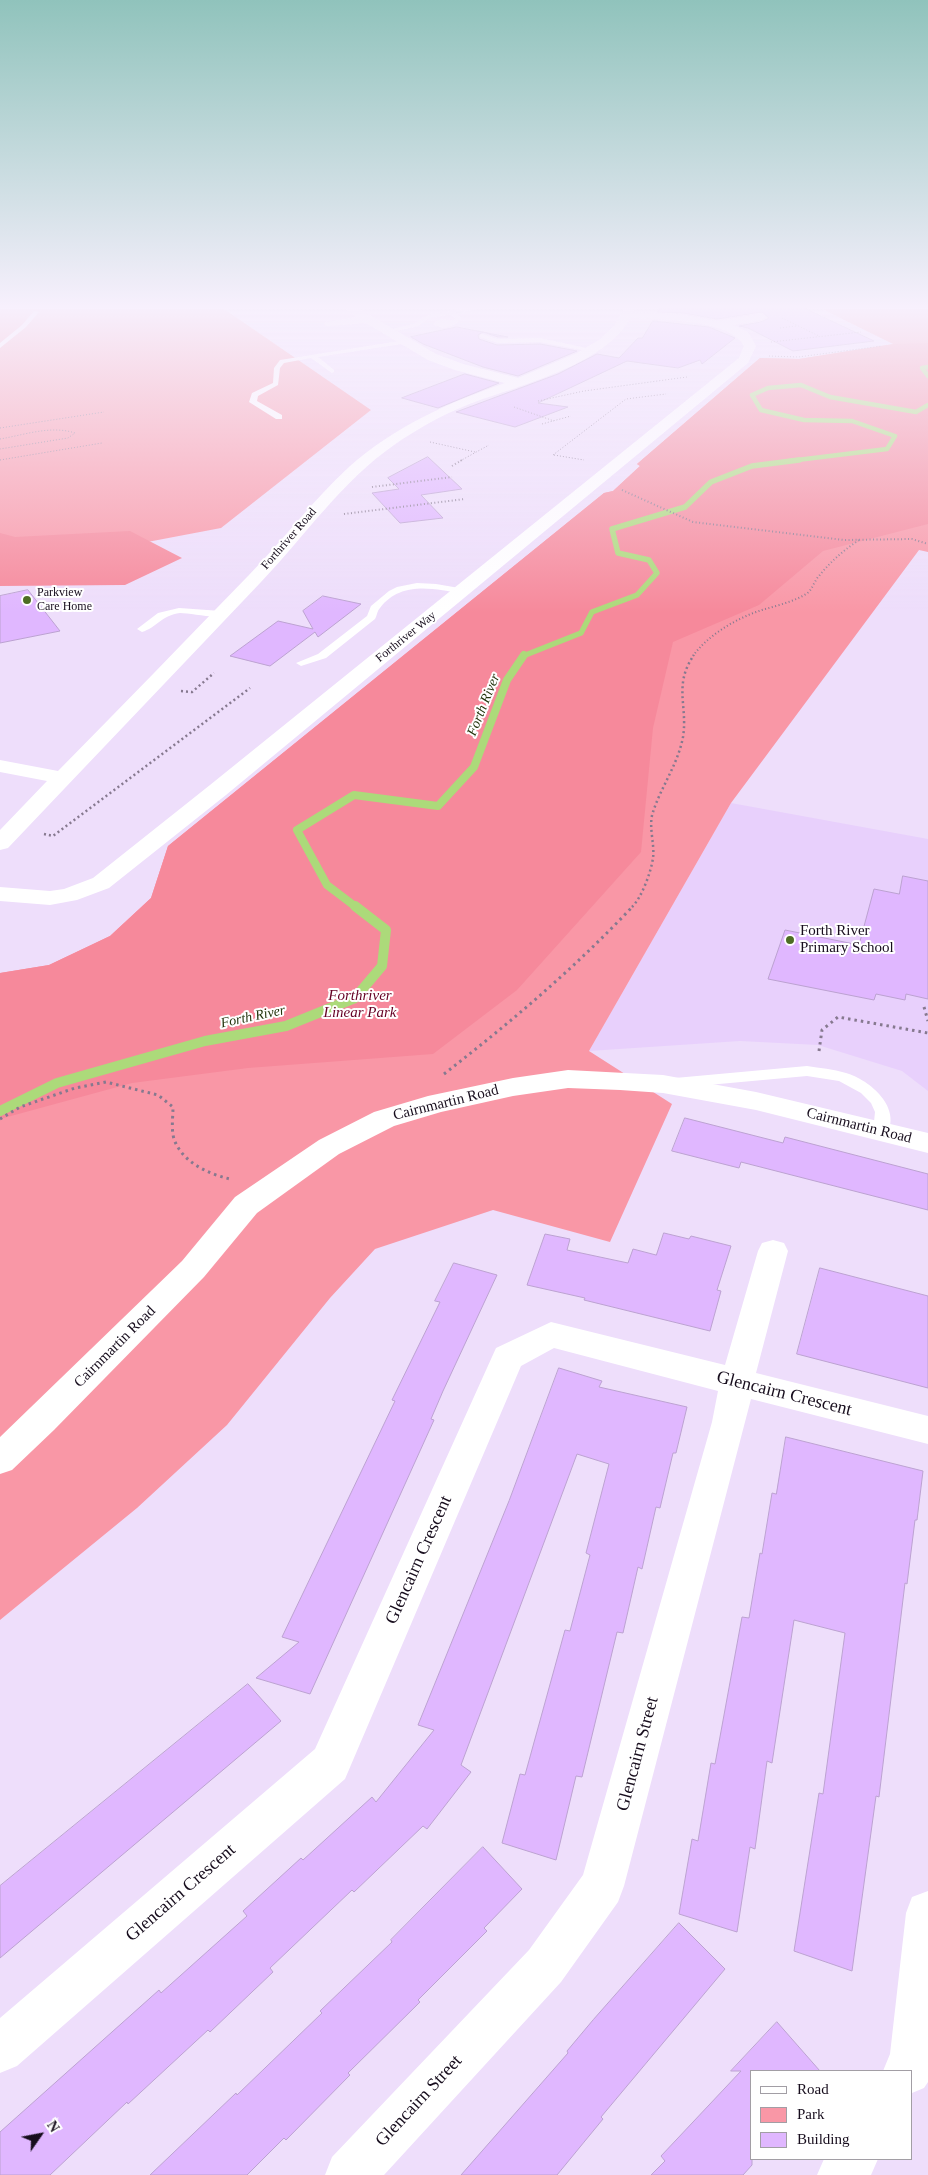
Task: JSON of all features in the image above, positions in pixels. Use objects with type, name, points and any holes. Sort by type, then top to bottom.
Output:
[{"type":"street","name":"Forthriver Road","points":[[0,843],[221,614],[354,468],[384,445],[446,410]]},
{"type":"street","name":"Forthriver Way","points":[[0,894],[50,898],[78,893],[101,883],[218,790],[682,410]]},
{"type":"street","points":[[0,766],[62,778]]},
{"type":"street","name":"Cairnmartin Road","points":[[0,1459],[42,1420],[193,1268],[246,1205],[328,1147],[384,1119],[438,1102],[513,1087],[568,1079],[663,1084],[756,1101],[928,1143]]},
{"type":"street","name":"Glencairn Street","points":[[350,2175],[545,1966],[602,1886],[729,1422],[737,1383],[773,1251]]},
{"type":"street","name":"Glencairn Crescent","points":[[0,2049],[330,1764],[508,1357],[551,1335],[928,1430]]},
{"type":"street","points":[[908,2070],[913,2062],[928,1913]]},
{"type":"street","points":[[842,2175],[853,2160]]},
{"type":"lane","points":[[268,410],[280,417]]},
{"type":"lane","points":[[301,663],[322,656],[372,617],[374,608],[394,592],[410,587],[433,586],[462,591]]},
{"type":"lane","points":[[142,629],[160,614],[169,611],[178,610],[221,614]]},
{"type":"lane","points":[[663,1084],[807,1072],[843,1077],[866,1090],[878,1100],[883,1112],[881,1132]]},
{"type":"path","points":[[525,410],[554,420]]},
{"type":"path","points":[[553,455],[611,410]]},
{"type":"path","points":[[0,428],[104,412]]},
{"type":"path","points":[[542,424],[571,416]]},
{"type":"path","points":[[0,439],[49,431],[75,433],[68,438],[0,449]]},
{"type":"path","points":[[439,439],[431,443],[475,452]]},
{"type":"path","points":[[0,460],[102,442]]},
{"type":"path","points":[[452,466],[489,445]]},
{"type":"path","points":[[334,489],[375,487],[452,477]]},
{"type":"path","points":[[618,488],[693,522],[825,538],[859,540],[912,539],[928,544]]},
{"type":"path","points":[[311,515],[357,513],[465,499]]},
{"type":"path","points":[[440,1077],[509,1024],[594,948],[639,900],[653,858],[652,814],[676,761],[683,737],[684,712],[681,692],[688,664],[701,645],[730,625],[756,612],[789,602],[808,592],[818,577],[840,553],[859,540]]},
{"type":"path","points":[[13,829],[53,836],[250,688]]},
{"type":"path","points":[[924,1007],[928,1020]]},
{"type":"path","points":[[821,1074],[818,1036],[825,1024],[838,1017],[928,1033]]},
{"type":"path","points":[[0,1119],[20,1108],[75,1088],[106,1082],[158,1096],[172,1107],[174,1139],[190,1163],[223,1178],[231,1179]]},
{"type":"shaded area","name":"Forth River Primary School","points":[[731,803],[928,839],[928,1091],[902,1071],[818,1045],[740,1041],[589,1051]]},
{"type":"green space","points":[[0,410],[370,410],[221,528],[0,570]]},
{"type":"green space","name":"Forthriver Linear Park","points":[[699,410],[928,410],[928,552],[919,550],[731,803],[589,1051],[672,1104],[610,1242],[493,1210],[375,1249],[330,1298],[227,1425],[137,1508],[0,1620],[0,973],[49,965],[110,936],[151,898],[168,846],[604,493],[613,491],[640,466],[637,464]]},
{"type":"green space","points":[[699,410],[928,410],[928,524],[823,551],[759,605],[673,642],[653,728],[641,852],[517,990],[433,1054],[248,1068],[132,1083],[0,1119],[0,973],[49,965],[110,936],[151,898],[168,846],[604,493],[613,491],[640,466],[637,464]]},
{"type":"green space","points":[[130,531],[182,558],[125,585],[0,586],[0,533],[15,537]]},
{"type":"building","points":[[460,410],[559,410],[515,427],[456,412]]},
{"type":"building","points":[[428,457],[462,489],[421,495],[443,518],[400,523],[372,493],[399,489],[388,478]]},
{"type":"building","points":[[28,590],[60,631],[0,643],[0,596]]},
{"type":"building","points":[[323,596],[361,604],[318,637],[315,632],[270,666],[230,656],[278,621],[313,629],[303,611]]},
{"type":"building","points":[[903,876],[928,881],[928,999],[906,994],[905,1000],[876,994],[874,1000],[768,979],[785,930],[859,945],[874,889],[899,894]]},
{"type":"building","points":[[685,1118],[783,1143],[785,1137],[928,1174],[928,1210],[741,1162],[739,1168],[672,1151]]},
{"type":"building","points":[[664,1233],[689,1239],[691,1236],[731,1246],[717,1290],[721,1291],[710,1331],[584,1300],[585,1298],[527,1285],[545,1234],[570,1239],[567,1250],[628,1263],[633,1249],[656,1255]]},
{"type":"building","points":[[454,1263],[497,1275],[443,1391],[431,1419],[434,1420],[310,1694],[256,1678],[299,1642],[282,1637],[395,1401],[392,1400],[440,1302],[435,1301]]},
{"type":"building","points":[[820,1268],[928,1296],[928,1388],[797,1354]]},
{"type":"building","points":[[559,1368],[602,1381],[599,1387],[687,1407],[676,1453],[673,1453],[660,1508],[656,1507],[642,1569],[638,1567],[623,1633],[617,1632],[582,1777],[576,1776],[556,1860],[502,1843],[520,1774],[525,1775],[565,1630],[570,1631],[590,1555],[586,1553],[609,1464],[577,1454],[461,1765],[471,1772],[427,1829],[423,1826],[354,1892],[352,1890],[270,1968],[273,1972],[210,2032],[208,2030],[128,2104],[127,2102],[50,2175],[0,2175],[0,2132],[159,1990],[161,1993],[247,1916],[243,1911],[301,1858],[303,1860],[372,1797],[376,1802],[434,1730],[418,1725],[509,1501]]},
{"type":"building","points":[[786,1437],[923,1471],[907,1584],[905,1583],[879,1797],[876,1796],[852,1971],[794,1951],[819,1793],[823,1794],[845,1633],[794,1620],[772,1763],[767,1761],[755,1849],[750,1847],[737,1932],[679,1914],[692,1839],[698,1841],[711,1763],[715,1764],[742,1617],[749,1618],[772,1493],[776,1494]]},
{"type":"building","points":[[248,1684],[281,1721],[0,1958],[0,1886]]},
{"type":"building","points":[[483,1847],[522,1889],[484,1928],[487,1931],[418,2000],[420,2002],[348,2073],[350,2075],[286,2140],[284,2138],[247,2175],[150,2175],[322,2013],[320,2011],[392,1942],[391,1940]]},
{"type":"building","points":[[679,1923],[725,1969],[601,2117],[603,2119],[557,2175],[461,2175],[568,2053],[567,2051],[593,2020]]},
{"type":"building","points":[[777,2022],[819,2070],[750,2070],[750,2160],[752,2160],[752,2165],[743,2175],[651,2175],[665,2161],[661,2156],[741,2071],[731,2071]]},
{"type":"waterway","name":"Forth River","points":[[763,410],[804,420],[852,421],[895,436],[887,449],[789,461]]},
{"type":"waterway","name":"Forth River","points":[[907,410],[919,410]]},
{"type":"waterway","name":"Forth River","points":[[523,656],[581,633],[592,612],[637,595],[657,573],[649,560],[618,553],[612,529],[685,507],[711,482],[752,466],[799,460]]},
{"type":"waterway","name":"Forth River","points":[[356,907],[327,885],[297,830],[354,795],[438,806],[474,767],[507,680],[523,656]]},
{"type":"waterway","name":"Forth River","points":[[0,1111],[57,1083],[205,1041],[286,1026],[355,998],[382,966],[386,930],[355,906]]},
{"type":"place","name":"Parkview Care Home","points":[[27,600]]},
{"type":"place","name":"Forth River Primary School","points":[[790,940]]}]
